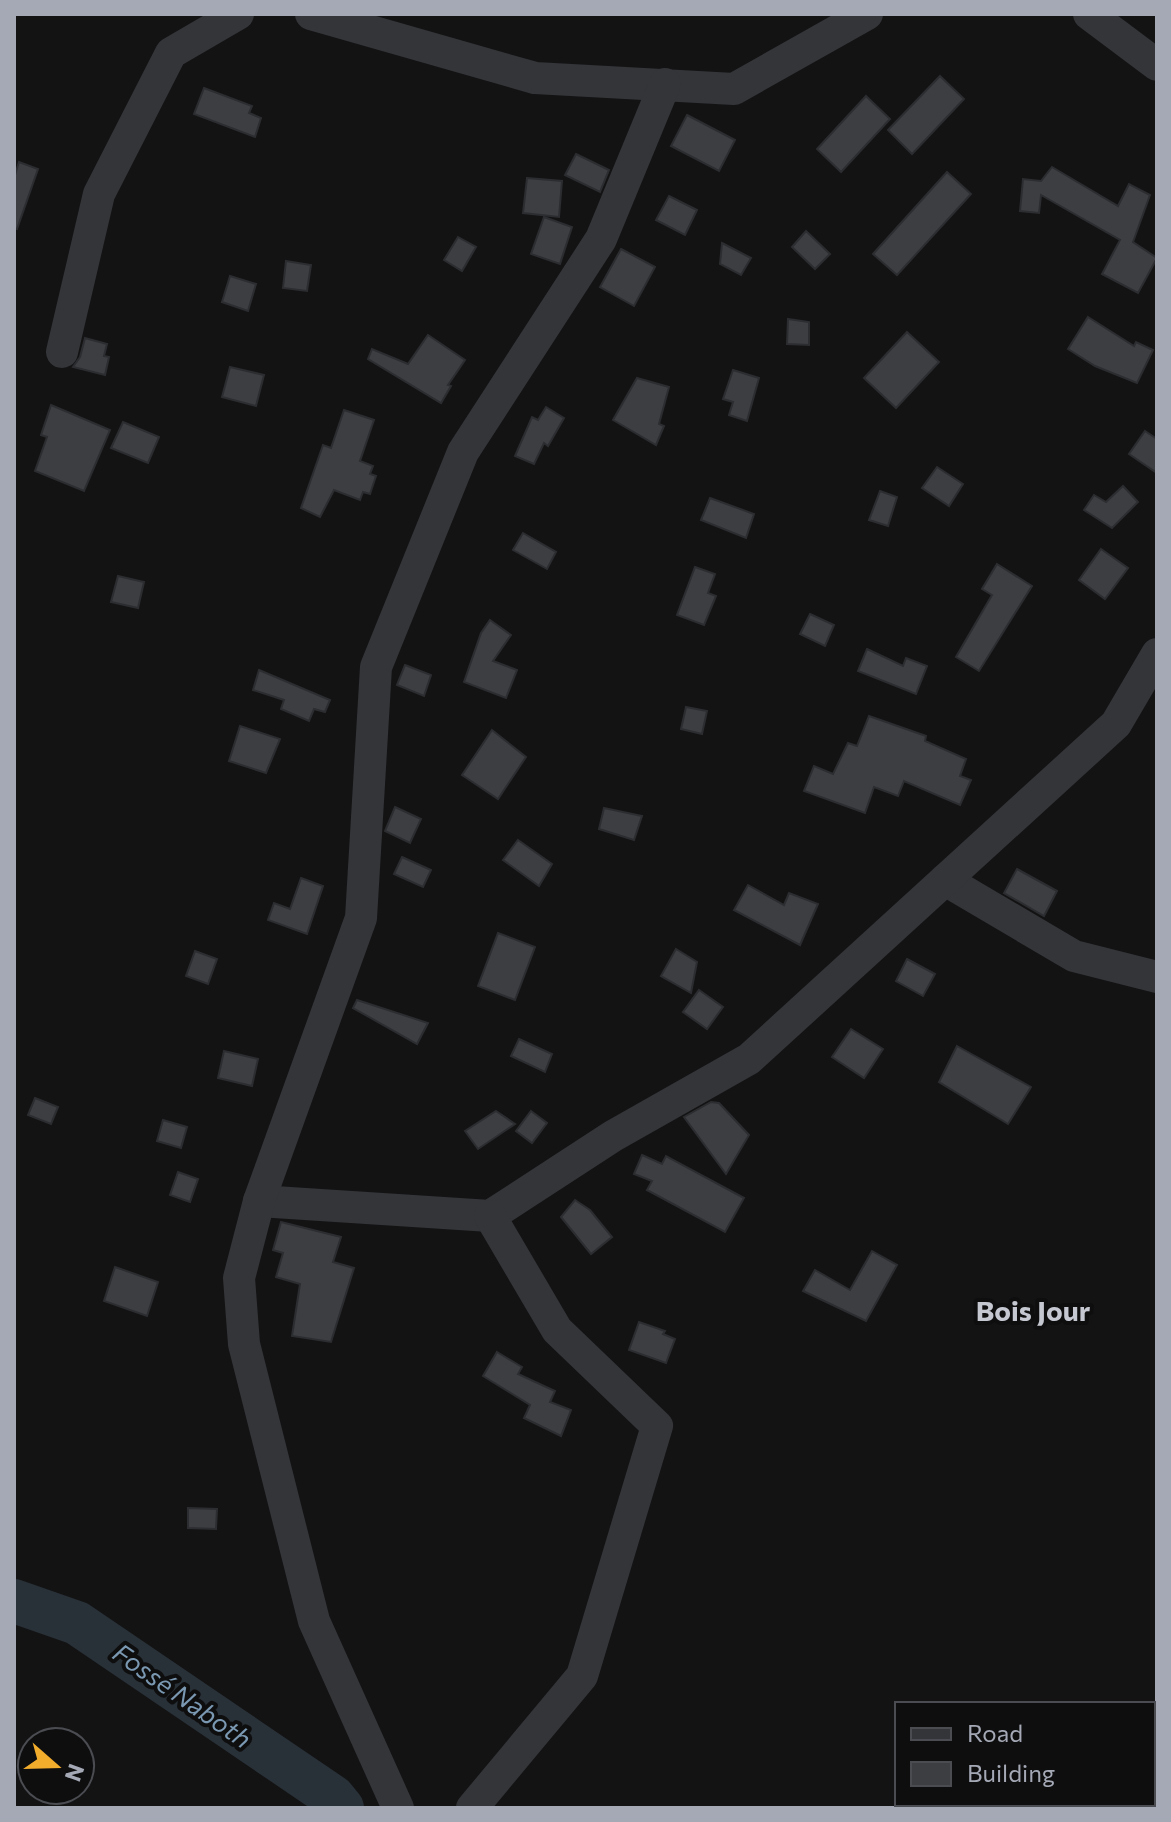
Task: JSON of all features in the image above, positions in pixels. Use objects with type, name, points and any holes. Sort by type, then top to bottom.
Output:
[{"type":"street","points":[[62,352],[99,194],[171,53],[238,14]]},
{"type":"street","points":[[311,14],[535,78],[734,89],[867,14]]},
{"type":"street","points":[[1089,14],[1157,65]]},
{"type":"street","points":[[398,1808],[314,1621],[244,1344],[239,1278],[259,1201],[361,918],[376,667],[463,452],[601,239],[665,84]]},
{"type":"street","points":[[259,1201],[490,1216],[613,1136],[749,1059],[1116,724],[1157,654]]},
{"type":"street","points":[[945,880],[1074,956],[1157,977]]},
{"type":"street","points":[[472,1808],[582,1676],[657,1426],[557,1330],[490,1216]]},
{"type":"building","points":[[940,76],[964,99],[912,154],[888,130]]},
{"type":"building","points":[[204,88],[252,106],[249,113],[261,118],[255,137],[194,114]]},
{"type":"building","points":[[866,96],[890,119],[841,172],[817,149]]},
{"type":"building","points":[[687,115],[735,140],[719,171],[671,146]]},
{"type":"building","points":[[576,154],[609,170],[600,192],[565,175]]},
{"type":"building","points":[[19,162],[38,169],[17,229],[14,228],[14,178]]},
{"type":"building","points":[[1052,167],[1118,206],[1129,184],[1150,195],[1133,242],[1157,258],[1138,293],[1102,274],[1120,240],[1041,195],[1039,213],[1020,211],[1023,179],[1041,181]]},
{"type":"building","points":[[947,172],[971,194],[897,275],[873,254]]},
{"type":"building","points":[[527,178],[562,181],[559,217],[523,213]]},
{"type":"building","points":[[669,196],[697,210],[685,235],[656,220]]},
{"type":"building","points":[[544,217],[572,227],[560,264],[531,254]]},
{"type":"building","points":[[806,231],[830,254],[815,269],[792,247]]},
{"type":"building","points":[[458,237],[476,247],[462,271],[444,260]]},
{"type":"building","points":[[722,243],[751,258],[741,275],[720,264]]},
{"type":"building","points":[[621,249],[655,267],[634,306],[600,287]]},
{"type":"building","points":[[286,261],[311,265],[307,291],[283,288]]},
{"type":"building","points":[[230,276],[256,284],[248,311],[222,302]]},
{"type":"building","points":[[1088,317],[1134,346],[1136,342],[1153,350],[1137,383],[1095,366],[1068,349]]},
{"type":"building","points":[[788,319],[809,322],[809,345],[787,344]]},
{"type":"building","points":[[907,332],[939,362],[896,408],[864,378]]},
{"type":"building","points":[[428,335],[465,360],[448,385],[451,386],[441,403],[368,359],[372,349],[408,364]]},
{"type":"building","points":[[85,338],[107,344],[104,356],[109,357],[105,375],[73,367],[80,357]]},
{"type":"building","points":[[230,367],[264,375],[256,406],[222,397]]},
{"type":"building","points":[[733,370],[759,378],[747,421],[729,415],[733,402],[723,399]]},
{"type":"building","points":[[637,378],[669,387],[659,424],[664,426],[656,445],[613,420]]},
{"type":"building","points":[[51,405],[110,430],[84,491],[35,471],[47,437],[41,435]]},
{"type":"building","points":[[546,407],[564,418],[548,446],[544,443],[534,464],[515,456],[532,417],[538,420]]},
{"type":"building","points":[[344,410],[374,420],[360,461],[373,466],[370,474],[376,476],[370,494],[363,492],[360,500],[334,490],[320,517],[301,508],[323,445],[331,448]]},
{"type":"building","points":[[123,422],[159,437],[148,463],[111,448]]},
{"type":"building","points":[[1145,431],[1157,439],[1157,473],[1129,454]]},
{"type":"building","points":[[937,467],[963,484],[949,506],[922,488]]},
{"type":"building","points":[[1123,486],[1138,502],[1112,528],[1084,510],[1094,495],[1106,502]]},
{"type":"building","points":[[880,491],[897,497],[888,526],[869,520]]},
{"type":"building","points":[[710,498],[754,514],[746,538],[701,520]]},
{"type":"building","points":[[523,533],[556,552],[547,569],[513,550]]},
{"type":"building","points":[[1101,549],[1128,568],[1105,599],[1079,580]]},
{"type":"building","points":[[997,564],[1032,586],[979,671],[956,657],[992,595],[982,589]]},
{"type":"building","points":[[695,567],[715,574],[708,593],[716,596],[704,625],[677,615]]},
{"type":"building","points":[[118,576],[144,582],[138,608],[111,602]]},
{"type":"building","points":[[810,614],[834,625],[825,646],[800,634]]},
{"type":"building","points":[[490,620],[511,635],[493,661],[517,670],[506,698],[464,682],[481,633]]},
{"type":"building","points":[[867,649],[903,666],[906,658],[927,666],[916,694],[858,671]]},
{"type":"building","points":[[405,665],[431,675],[424,696],[397,685]]},
{"type":"building","points":[[259,670],[330,700],[325,712],[314,709],[309,721],[281,709],[284,700],[253,690]]},
{"type":"building","points":[[686,707],[707,711],[702,734],[681,729]]},
{"type":"building","points":[[869,716],[926,736],[925,741],[966,759],[960,776],[971,780],[960,805],[904,781],[898,796],[874,787],[865,813],[804,791],[814,766],[833,774],[848,743],[857,746]]},
{"type":"building","points":[[240,726],[280,739],[266,773],[229,761]]},
{"type":"building","points":[[492,730],[526,757],[498,799],[462,775]]},
{"type":"building","points":[[395,807],[421,819],[410,843],[385,831]]},
{"type":"building","points":[[604,808],[642,816],[634,840],[599,829]]},
{"type":"building","points":[[518,840],[552,864],[539,886],[503,860]]},
{"type":"building","points":[[402,857],[431,870],[423,887],[394,874]]},
{"type":"building","points":[[1017,869],[1057,891],[1044,916],[1004,893]]},
{"type":"building","points":[[301,878],[323,886],[307,934],[268,920],[274,903],[290,909]]},
{"type":"building","points":[[748,885],[784,905],[789,893],[818,904],[800,945],[734,910]]},
{"type":"building","points":[[498,933],[535,947],[515,1000],[478,986]]},
{"type":"building","points":[[676,949],[697,962],[691,993],[661,976]]},
{"type":"building","points":[[195,951],[217,959],[208,984],[186,976]]},
{"type":"building","points":[[907,959],[935,974],[923,996],[896,981]]},
{"type":"building","points":[[699,990],[723,1007],[707,1029],[683,1012]]},
{"type":"building","points":[[357,1000],[428,1023],[417,1044],[353,1008]]},
{"type":"building","points":[[851,1029],[883,1049],[864,1078],[832,1057]]},
{"type":"building","points":[[519,1039],[552,1054],[545,1072],[511,1056]]},
{"type":"building","points":[[957,1046],[1031,1087],[1008,1124],[939,1082]]},
{"type":"building","points":[[224,1051],[258,1059],[252,1086],[218,1078]]},
{"type":"building","points":[[35,1098],[58,1107],[51,1124],[28,1115]]},
{"type":"building","points":[[711,1102],[719,1103],[749,1135],[726,1174],[684,1117]]},
{"type":"building","points":[[496,1111],[515,1124],[478,1149],[465,1131]]},
{"type":"building","points":[[531,1111],[547,1123],[532,1143],[516,1131]]},
{"type":"building","points":[[163,1120],[187,1127],[181,1148],[157,1141]]},
{"type":"building","points":[[642,1155],[662,1164],[666,1156],[744,1198],[725,1232],[647,1190],[652,1181],[634,1174]]},
{"type":"building","points":[[178,1172],[198,1179],[190,1202],[170,1195]]},
{"type":"building","points":[[575,1200],[590,1210],[612,1237],[591,1254],[561,1217]]},
{"type":"building","points":[[281,1222],[341,1237],[333,1262],[354,1268],[331,1342],[292,1336],[300,1284],[276,1277],[283,1253],[273,1250]]},
{"type":"building","points":[[872,1251],[897,1265],[866,1321],[803,1291],[815,1270],[850,1290]]},
{"type":"building","points":[[115,1267],[158,1282],[147,1316],[104,1301]]},
{"type":"building","points":[[639,1322],[665,1331],[663,1334],[675,1339],[666,1363],[629,1350]]},
{"type":"building","points":[[497,1352],[522,1367],[518,1374],[555,1391],[550,1402],[571,1410],[561,1436],[524,1418],[530,1405],[483,1376]]},
{"type":"building","points":[[188,1508],[217,1509],[216,1529],[188,1528]]},
{"type":"waterway","name":"Fossé Naboth","points":[[14,1601],[77,1623],[333,1797],[342,1808]]},
{"type":"district","name":"Bois Jour","points":[[1033,1311]]}]
